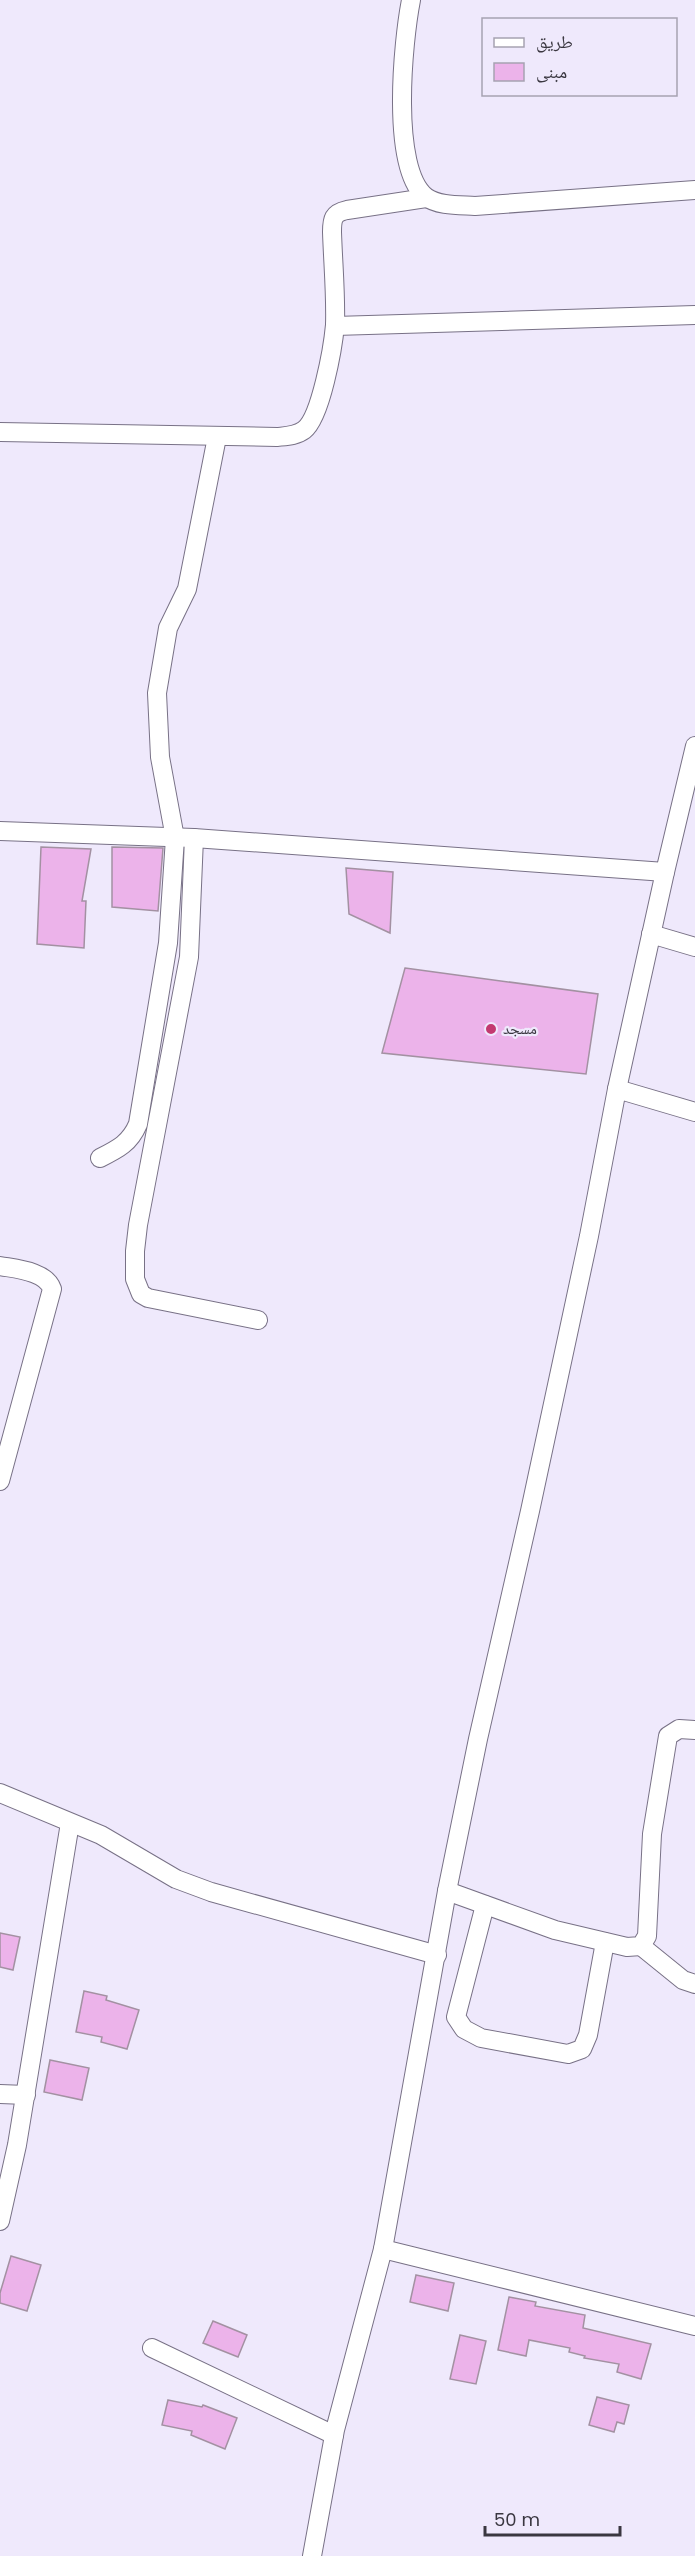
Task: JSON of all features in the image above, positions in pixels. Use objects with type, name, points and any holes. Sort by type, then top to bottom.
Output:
[{"type":"street","points":[[411,0],[403,61],[404,132],[406,155],[414,183],[426,198]]},
{"type":"street","points":[[0,432],[217,437],[292,436],[304,430],[313,418],[321,395],[334,326],[332,232],[335,214],[347,210],[426,198],[445,203],[475,206],[695,190]]},
{"type":"street","points":[[334,326],[695,315]]},
{"type":"street","points":[[100,1158],[126,1144],[138,1124],[168,943],[175,838],[162,768],[157,693],[168,628],[187,589],[217,437]]},
{"type":"street","points":[[312,2556],[334,2435],[383,2249],[447,1892],[478,1739],[576,1294],[664,872],[695,746]]},
{"type":"street","points":[[0,831],[194,838],[664,872]]},
{"type":"street","points":[[194,838],[189,957],[138,1225],[135,1279],[141,1294],[148,1298],[258,1320]]},
{"type":"street","points":[[651,934],[695,947]]},
{"type":"street","points":[[617,1089],[695,1112]]},
{"type":"street","points":[[0,1266],[38,1276],[48,1281],[52,1289],[0,1481]]},
{"type":"street","points":[[641,1946],[647,1936],[652,1834],[668,1736],[679,1729],[695,1730]]},
{"type":"street","points":[[0,1793],[101,1835],[176,1879],[202,1889],[437,1955]]},
{"type":"street","points":[[0,2221],[4,2191],[26,2095],[70,1823]]},
{"type":"street","points":[[447,1892],[555,1930],[627,1947],[641,1946],[683,1980],[695,1984]]},
{"type":"street","points":[[485,1905],[456,2017],[464,2029],[481,2038],[568,2054],[582,2049],[588,2035],[605,1942]]},
{"type":"street","points":[[0,2094],[26,2095]]},
{"type":"street","points":[[383,2249],[695,2326]]},
{"type":"street","points":[[152,2348],[334,2435]]},
{"type":"building","points":[[41,847],[91,849],[82,901],[86,901],[84,948],[37,944]]},
{"type":"building","points":[[112,847],[163,848],[158,911],[112,907]]},
{"type":"building","points":[[346,868],[393,872],[390,933],[349,914]]},
{"type":"building","name":"مسجد","points":[[405,968],[598,994],[586,1074],[382,1053]]},
{"type":"building","points":[[0,1933],[20,1937],[13,1970],[0,1967]]},
{"type":"building","points":[[84,1991],[107,1996],[106,2000],[139,2010],[127,2049],[101,2042],[102,2037],[76,2032]]},
{"type":"building","points":[[50,2060],[89,2068],[82,2100],[44,2092]]},
{"type":"building","points":[[11,2256],[41,2265],[27,2311],[0,2303],[0,2293]]},
{"type":"building","points":[[416,2275],[454,2283],[448,2311],[410,2302]]},
{"type":"building","points":[[509,2297],[536,2302],[535,2306],[585,2315],[583,2328],[651,2344],[641,2379],[617,2372],[619,2364],[584,2358],[585,2356],[569,2352],[570,2348],[529,2340],[526,2356],[498,2350]]},
{"type":"building","points":[[213,2321],[247,2335],[238,2357],[203,2343]]},
{"type":"building","points":[[460,2335],[486,2341],[476,2384],[450,2379]]},
{"type":"building","points":[[597,2397],[629,2405],[624,2424],[617,2422],[614,2432],[589,2425]]},
{"type":"building","points":[[168,2400],[202,2407],[203,2405],[237,2418],[225,2449],[191,2435],[192,2431],[162,2425]]},
{"type":"place","name":"مسجد","points":[[491,1029]]}]
